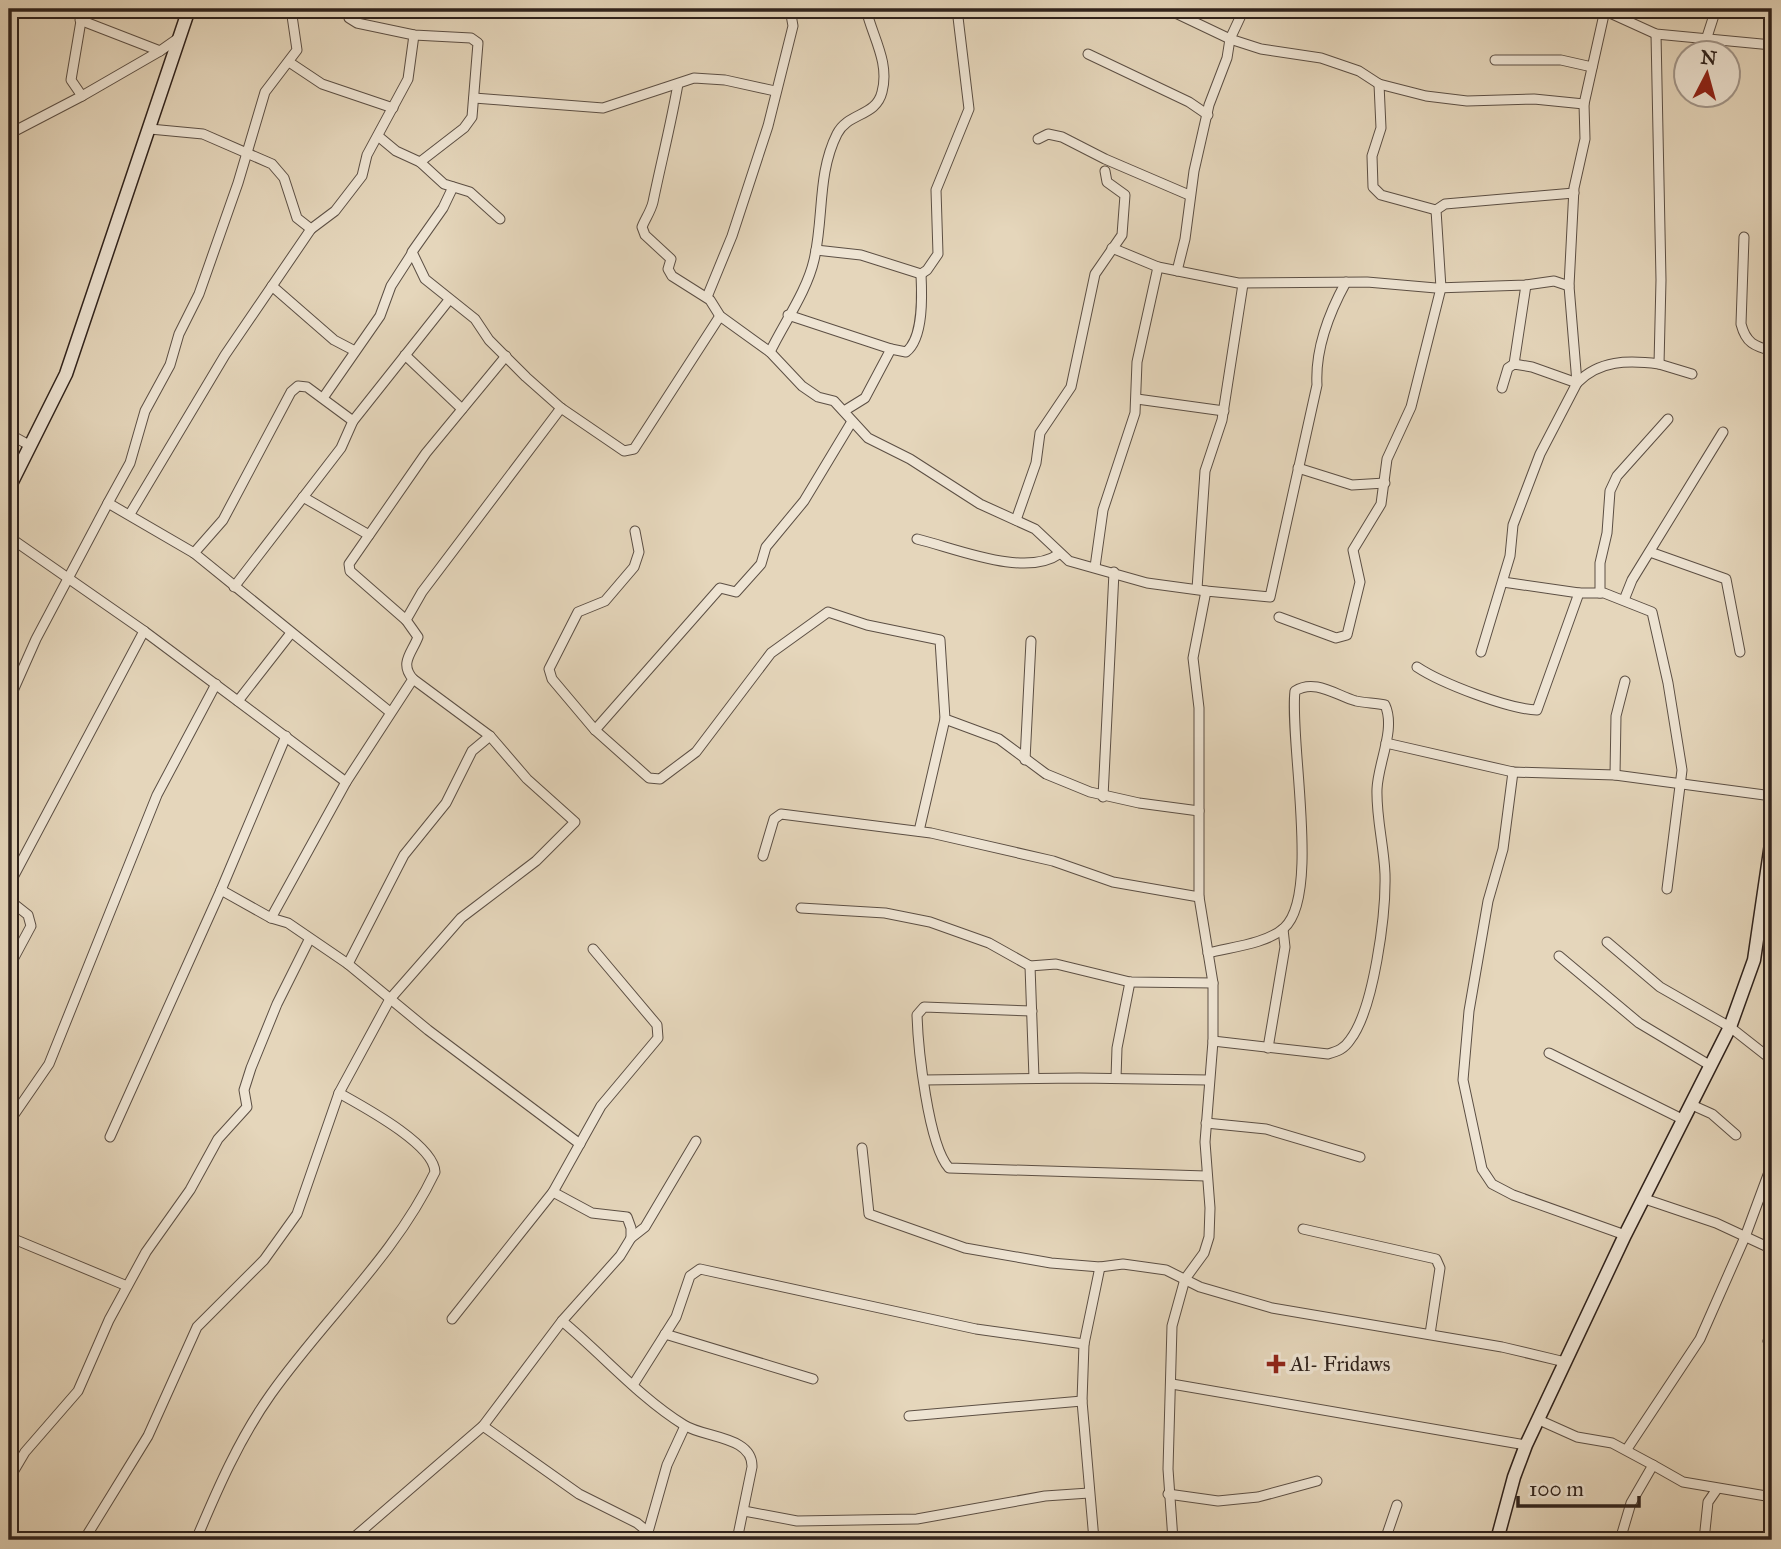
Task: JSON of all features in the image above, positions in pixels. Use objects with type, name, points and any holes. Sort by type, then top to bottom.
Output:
[{"type":"street","points":[[82,96],[71,80],[83,9]]},
{"type":"street","points":[[9,488],[66,374],[189,9]]},
{"type":"street","points":[[9,700],[67,578],[130,463],[145,411],[170,365],[179,334],[199,295],[265,92],[297,50],[291,9]]},
{"type":"street","points":[[350,9],[349,18],[357,23],[414,35],[456,35],[475,41],[479,50],[469,123],[421,162]]},
{"type":"street","points":[[707,297],[747,192],[768,125],[793,26],[790,9]]},
{"type":"street","points":[[770,352],[811,269],[816,250],[822,183],[836,135],[847,121],[874,108],[882,92],[881,56],[866,9]]},
{"type":"street","points":[[816,250],[861,255],[921,274],[928,270],[938,254],[936,190],[969,109],[969,85],[958,11],[979,9]]},
{"type":"street","points":[[1167,9],[1230,39],[1261,49],[1321,58],[1359,71],[1379,84],[1447,99],[1534,99],[1584,104]]},
{"type":"street","points":[[1177,271],[1185,239],[1189,195],[1208,115],[1230,39],[1244,9]]},
{"type":"street","points":[[1577,383],[1569,286],[1574,193],[1585,139],[1584,104],[1602,9],[1656,34],[1689,38]]},
{"type":"street","points":[[1707,38],[1716,9]]},
{"type":"street","points":[[80,20],[160,51]]},
{"type":"street","points":[[1656,34],[1661,280],[1659,364]]},
{"type":"street","points":[[130,514],[225,355],[311,229],[335,211],[362,176],[367,155],[411,69],[414,35]]},
{"type":"street","points":[[9,134],[82,96],[182,36]]},
{"type":"street","points":[[1742,43],[1772,46]]},
{"type":"street","points":[[1088,54],[1189,102],[1208,115]]},
{"type":"street","points":[[1495,60],[1561,60],[1592,67]]},
{"type":"street","points":[[289,62],[322,85],[393,108]]},
{"type":"street","points":[[474,98],[603,108],[628,98],[700,78],[775,91]]},
{"type":"street","points":[[678,84],[668,139],[656,173],[653,200],[642,230],[671,259],[668,269],[672,276],[707,297],[720,316],[770,352],[802,386],[818,397],[834,401],[851,423],[868,438],[910,459],[980,504],[1045,535],[1059,554],[1069,561],[1147,583],[1270,597],[1317,385],[1319,350],[1335,303],[1346,282]]},
{"type":"street","points":[[1379,84],[1381,128],[1372,156],[1373,187],[1381,195],[1436,210],[1445,204],[1574,193]]},
{"type":"street","points":[[150,129],[193,132],[267,161],[281,172],[297,218],[311,229]]},
{"type":"street","points":[[1038,139],[1048,134],[1062,136],[1105,159],[1189,195]]},
{"type":"street","points":[[378,136],[396,151],[421,162],[444,184],[470,192],[500,219]]},
{"type":"street","points":[[1016,520],[1036,463],[1040,433],[1071,387],[1095,274],[1124,228],[1125,198],[1122,192],[1107,183],[1105,170]]},
{"type":"street","points":[[323,398],[380,316],[391,286],[443,208],[453,187]]},
{"type":"street","points":[[1279,617],[1336,638],[1347,635],[1360,582],[1353,550],[1381,504],[1387,459],[1411,407],[1441,288],[1436,210]]},
{"type":"street","points":[[1744,237],[1743,331],[1752,345],[1772,351]]},
{"type":"street","points":[[1112,248],[1158,267],[1243,284],[1346,282],[1441,288],[1526,285],[1554,281],[1569,286]]},
{"type":"street","points":[[411,255],[425,279],[475,319],[506,356],[561,408],[624,451],[634,449],[720,316]]},
{"type":"street","points":[[1095,567],[1103,510],[1135,413],[1137,362],[1158,267]]},
{"type":"street","points":[[788,315],[906,352],[913,347],[923,304],[921,274]]},
{"type":"street","points":[[1173,1540],[1168,1494],[1172,1326],[1185,1279],[1204,1253],[1209,1237],[1210,1208],[1206,1176],[1206,1123],[1213,1041],[1213,983],[1199,897],[1199,708],[1194,685],[1193,658],[1202,590],[1205,471],[1224,411],[1243,284]]},
{"type":"street","points":[[1514,365],[1526,285]]},
{"type":"street","points":[[272,286],[334,340],[355,351]]},
{"type":"street","points":[[234,587],[341,448],[353,421],[449,300]]},
{"type":"street","points":[[844,411],[865,398],[891,349]]},
{"type":"street","points":[[405,355],[462,409]]},
{"type":"street","points":[[84,1540],[148,1436],[197,1328],[264,1260],[297,1214],[339,1093],[390,999],[461,918],[536,861],[575,822],[527,779],[490,736],[413,679],[406,668],[406,659],[418,637],[406,620],[348,567],[426,453],[506,356]]},
{"type":"street","points":[[1482,652],[1503,582],[1513,525],[1540,454],[1577,383],[1587,372],[1603,365],[1659,364],[1692,374]]},
{"type":"street","points":[[1502,388],[1508,368],[1514,365],[1532,367],[1577,383]]},
{"type":"street","points":[[194,553],[223,520],[291,393],[298,386],[307,387],[353,421]]},
{"type":"street","points":[[1137,399],[1224,411]]},
{"type":"street","points":[[406,620],[422,592],[561,408]]},
{"type":"street","points":[[1600,593],[1600,564],[1610,491],[1617,475],[1668,419]]},
{"type":"street","points":[[595,730],[720,588],[736,592],[761,564],[766,548],[804,501],[851,423]]},
{"type":"street","points":[[1624,600],[1632,580],[1723,432]]},
{"type":"street","points":[[9,434],[29,445]]},
{"type":"street","points":[[1297,468],[1352,485],[1385,483]]},
{"type":"street","points":[[303,497],[369,535]]},
{"type":"street","points":[[108,503],[194,553],[390,712]]},
{"type":"street","points":[[635,531],[639,552],[634,567],[605,601],[578,612],[549,669],[552,679],[595,730],[649,778],[660,779],[696,752],[771,653],[828,612],[867,625],[940,640],[945,719],[919,831]]},
{"type":"street","points":[[9,537],[144,631],[346,782]]},
{"type":"street","points":[[917,538],[1023,565],[1050,560],[1059,554]]},
{"type":"street","points":[[1650,552],[1726,579],[1740,652]]},
{"type":"street","points":[[1103,797],[1114,572]]},
{"type":"street","points":[[1503,582],[1579,593],[1600,593],[1645,607],[1652,612],[1681,755],[1682,783],[1667,890]]},
{"type":"street","points":[[1416,667],[1439,680],[1485,697],[1537,710],[1579,593]]},
{"type":"street","points":[[9,885],[144,631]]},
{"type":"street","points":[[238,701],[291,633]]},
{"type":"street","points":[[1025,760],[1031,641]]},
{"type":"street","points":[[271,918],[346,782],[413,679]]},
{"type":"street","points":[[1615,775],[1616,716],[1625,681]]},
{"type":"street","points":[[9,1122],[49,1064],[158,795],[216,684]]},
{"type":"street","points":[[1208,953],[1274,935],[1292,919],[1298,897],[1301,815],[1295,691],[1301,688],[1327,689],[1353,700],[1385,705],[1386,743],[1377,791],[1384,855],[1384,907],[1381,936],[1358,1028],[1342,1050],[1328,1054],[1213,1041]]},
{"type":"street","points":[[945,719],[999,739],[1025,760],[1058,780],[1103,797],[1199,811]]},
{"type":"street","points":[[110,1137],[221,890],[285,736]]},
{"type":"street","points":[[348,964],[404,855],[446,803],[472,751],[490,736]]},
{"type":"street","points":[[1386,743],[1513,772],[1615,775],[1772,796]]},
{"type":"street","points":[[1513,772],[1503,849],[1488,901],[1469,1011],[1463,1080],[1482,1169],[1492,1184],[1513,1195],[1625,1235]]},
{"type":"street","points":[[763,856],[774,819],[781,814],[919,831],[1053,861],[1133,887],[1199,897]]},
{"type":"street","points":[[1497,1540],[1514,1476],[1526,1445],[1625,1235],[1730,1027],[1755,960],[1772,837]]},
{"type":"street","points":[[221,890],[271,918],[288,923],[309,940],[348,964],[580,1144]]},
{"type":"street","points":[[9,900],[28,915],[30,926],[9,967]]},
{"type":"street","points":[[801,908],[885,913],[930,922],[989,943],[1030,967],[1056,964],[1130,982],[1213,983]]},
{"type":"street","points":[[1268,1048],[1285,947],[1283,929]]},
{"type":"street","points":[[9,1479],[25,1452],[78,1391],[127,1286],[157,1233],[190,1190],[218,1139],[247,1107],[244,1090],[251,1068],[277,1004],[309,940]]},
{"type":"street","points":[[1607,942],[1660,987],[1730,1027],[1772,1060]]},
{"type":"street","points":[[452,1319],[553,1192],[606,1100],[659,1038],[660,1032],[631,991],[593,949]]},
{"type":"street","points":[[1559,956],[1639,1023],[1712,1066]]},
{"type":"street","points":[[1030,967],[1034,1078]]},
{"type":"street","points":[[1116,1078],[1117,1048],[1130,982]]},
{"type":"street","points":[[1032,1011],[924,1007],[917,1015],[924,1080],[938,1144],[948,1168],[1206,1176]]},
{"type":"street","points":[[1549,1053],[1684,1120]]},
{"type":"street","points":[[924,1080],[1208,1080]]},
{"type":"street","points":[[196,1540],[225,1473],[258,1413],[412,1215],[435,1172],[432,1159],[415,1144],[367,1109],[339,1093]]},
{"type":"street","points":[[1692,1105],[1712,1114],[1736,1135]]},
{"type":"street","points":[[1206,1123],[1266,1129],[1360,1157]]},
{"type":"street","points":[[351,1540],[483,1426],[562,1321],[620,1256],[631,1238],[645,1227],[696,1141]]},
{"type":"street","points":[[862,1148],[867,1208],[874,1217],[965,1248],[1024,1259],[1100,1267],[1123,1264],[1147,1266],[1166,1270],[1231,1298],[1272,1308],[1514,1349],[1565,1362]]},
{"type":"street","points":[[1627,1450],[1700,1339],[1745,1237],[1772,1164]]},
{"type":"street","points":[[553,1192],[592,1213],[627,1217],[631,1238]]},
{"type":"street","points":[[1645,1199],[1716,1223],[1772,1249]]},
{"type":"street","points":[[1303,1229],[1436,1259],[1440,1268],[1430,1334]]},
{"type":"street","points":[[9,1254],[12,1239],[127,1286]]},
{"type":"street","points":[[1094,1540],[1082,1401],[1084,1344],[1100,1267]]},
{"type":"street","points":[[633,1385],[676,1317],[690,1276],[700,1269],[910,1312],[976,1329],[1084,1344]]},
{"type":"street","points":[[562,1321],[658,1408],[685,1426],[747,1450],[752,1458],[752,1467],[737,1540]]},
{"type":"street","points":[[665,1334],[814,1380]]},
{"type":"street","points":[[1172,1384],[1526,1445]]},
{"type":"street","points":[[909,1416],[1082,1401]]},
{"type":"street","points":[[1539,1420],[1577,1437],[1612,1443],[1683,1482],[1772,1497]]},
{"type":"street","points":[[483,1426],[579,1494],[637,1522],[648,1536]]},
{"type":"street","points":[[648,1536],[667,1465],[685,1426]]},
{"type":"street","points":[[1620,1540],[1631,1503],[1653,1465]]},
{"type":"street","points":[[1168,1494],[1219,1501],[1258,1497],[1317,1481]]},
{"type":"street","points":[[1704,1540],[1708,1502],[1717,1489]]},
{"type":"street","points":[[744,1511],[797,1521],[917,1518],[1045,1496],[1089,1493]]},
{"type":"street","points":[[1385,1540],[1397,1504]]},
{"type":"place","name":"Al- Fridaws","points":[[1276,1364]]}]
